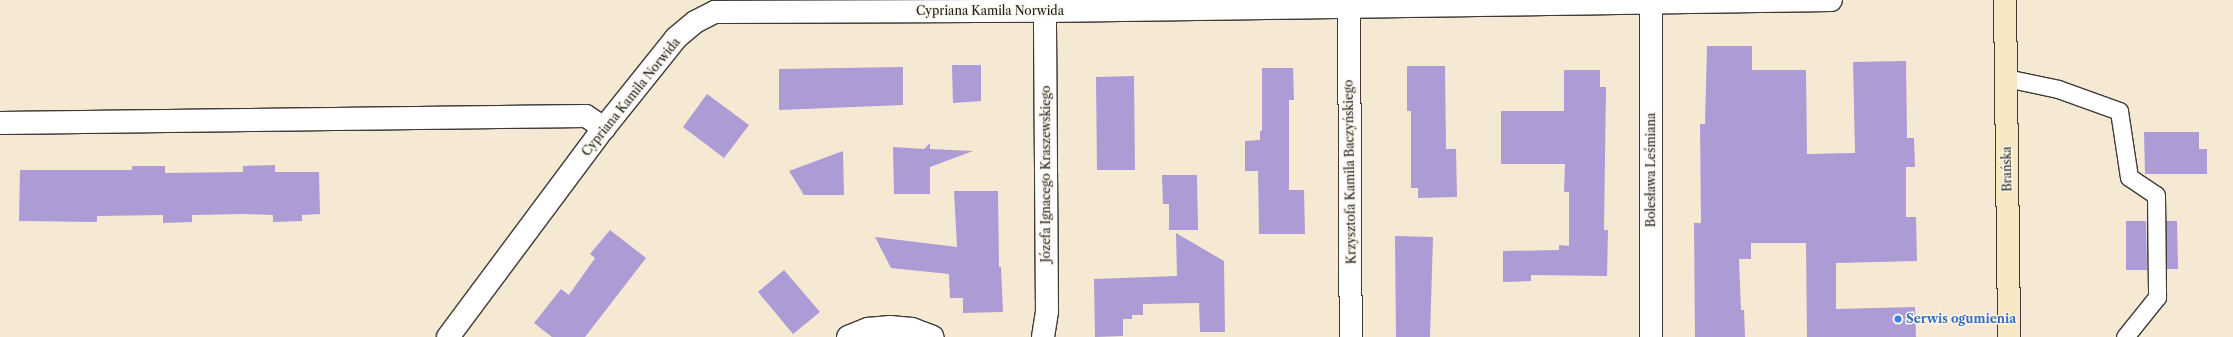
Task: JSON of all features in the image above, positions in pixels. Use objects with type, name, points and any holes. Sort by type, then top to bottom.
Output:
[{"type":"street","name":"Cypriana Kamila Norwida","points":[[448,337],[604,128],[676,38],[715,6],[1045,11],[1832,0]]},
{"type":"street","name":"Brańska","points":[[2005,0],[2009,337]]},
{"type":"street","name":"Bolesława Leśmiana","points":[[1651,3],[1652,337]]},
{"type":"street","name":"Krzysztofa Kamila Baczyńskiego","points":[[1349,6],[1351,337]]},
{"type":"street","name":"Józefa Ignacego Kraszewskiego","points":[[1043,337],[1047,311],[1045,11]]},
{"type":"street","points":[[0,123],[586,116],[604,128]]},
{"type":"street","points":[[848,337],[868,329],[890,327],[912,329],[933,337]]},
{"type":"lane","points":[[2006,78],[2058,89],[2119,111],[2129,177],[2156,195],[2157,297],[2125,337]]},
{"type":"building","points":[[1707,46],[1752,46],[1752,70],[1806,70],[1807,154],[1855,153],[1853,62],[1906,61],[1907,138],[1914,138],[1915,167],[1906,167],[1906,217],[1916,217],[1917,261],[1836,263],[1836,309],[1915,307],[1916,337],[1807,337],[1806,243],[1751,243],[1751,259],[1739,259],[1741,310],[1744,310],[1745,337],[1695,337],[1694,223],[1701,223],[1700,124],[1705,124]]},
{"type":"building","points":[[952,65],[981,65],[981,101],[953,103]]},
{"type":"building","points":[[1407,66],[1445,66],[1446,149],[1456,149],[1457,197],[1418,198],[1418,188],[1411,188],[1411,111],[1407,111]]},
{"type":"building","points":[[903,67],[903,105],[779,110],[779,69]]},
{"type":"building","points":[[1262,68],[1293,68],[1294,100],[1289,100],[1289,190],[1304,190],[1305,234],[1259,234],[1258,171],[1245,171],[1245,141],[1260,140],[1260,131],[1262,131]]},
{"type":"building","points":[[1564,70],[1600,70],[1600,87],[1606,87],[1604,230],[1608,230],[1607,276],[1531,275],[1531,281],[1503,282],[1503,251],[1559,250],[1559,245],[1569,246],[1569,192],[1564,192],[1565,164],[1501,164],[1501,111],[1564,111]]},
{"type":"building","points":[[1134,76],[1135,170],[1097,170],[1096,77]]},
{"type":"building","points":[[707,94],[749,125],[724,158],[683,127]]},
{"type":"building","points":[[2144,132],[2199,132],[2199,149],[2207,149],[2207,174],[2145,174]]},
{"type":"building","points":[[930,143],[930,149],[973,151],[930,167],[930,194],[894,194],[893,147],[924,149]]},
{"type":"building","points":[[843,151],[844,195],[804,195],[789,171]]},
{"type":"building","points":[[275,165],[275,172],[319,172],[320,214],[302,215],[302,221],[273,222],[273,215],[243,214],[192,215],[192,222],[163,223],[163,215],[97,216],[97,222],[19,221],[20,170],[132,170],[132,166],[165,166],[165,173],[243,172],[243,166]]},
{"type":"building","points":[[1162,175],[1197,175],[1198,230],[1169,230],[1169,204],[1163,204]]},
{"type":"building","points":[[954,191],[998,191],[999,267],[1001,267],[1003,312],[963,313],[963,298],[950,298],[949,274],[891,268],[875,237],[957,247]]},
{"type":"building","points":[[2126,221],[2146,221],[2147,270],[2126,270]]},
{"type":"building","points":[[2166,221],[2177,221],[2178,269],[2167,269]]},
{"type":"building","points":[[610,230],[646,258],[585,337],[552,337],[534,323],[561,289],[569,295],[595,258],[590,254]]},
{"type":"building","points":[[1176,233],[1224,261],[1225,332],[1200,332],[1199,303],[1143,304],[1143,315],[1132,315],[1132,319],[1123,319],[1123,336],[1095,337],[1094,279],[1177,276]]},
{"type":"building","points":[[1395,236],[1433,237],[1430,337],[1396,337]]},
{"type":"building","points":[[784,270],[820,312],[793,334],[758,292]]},
{"type":"place","name":"Serwis ogumienia","points":[[1898,319]]}]
